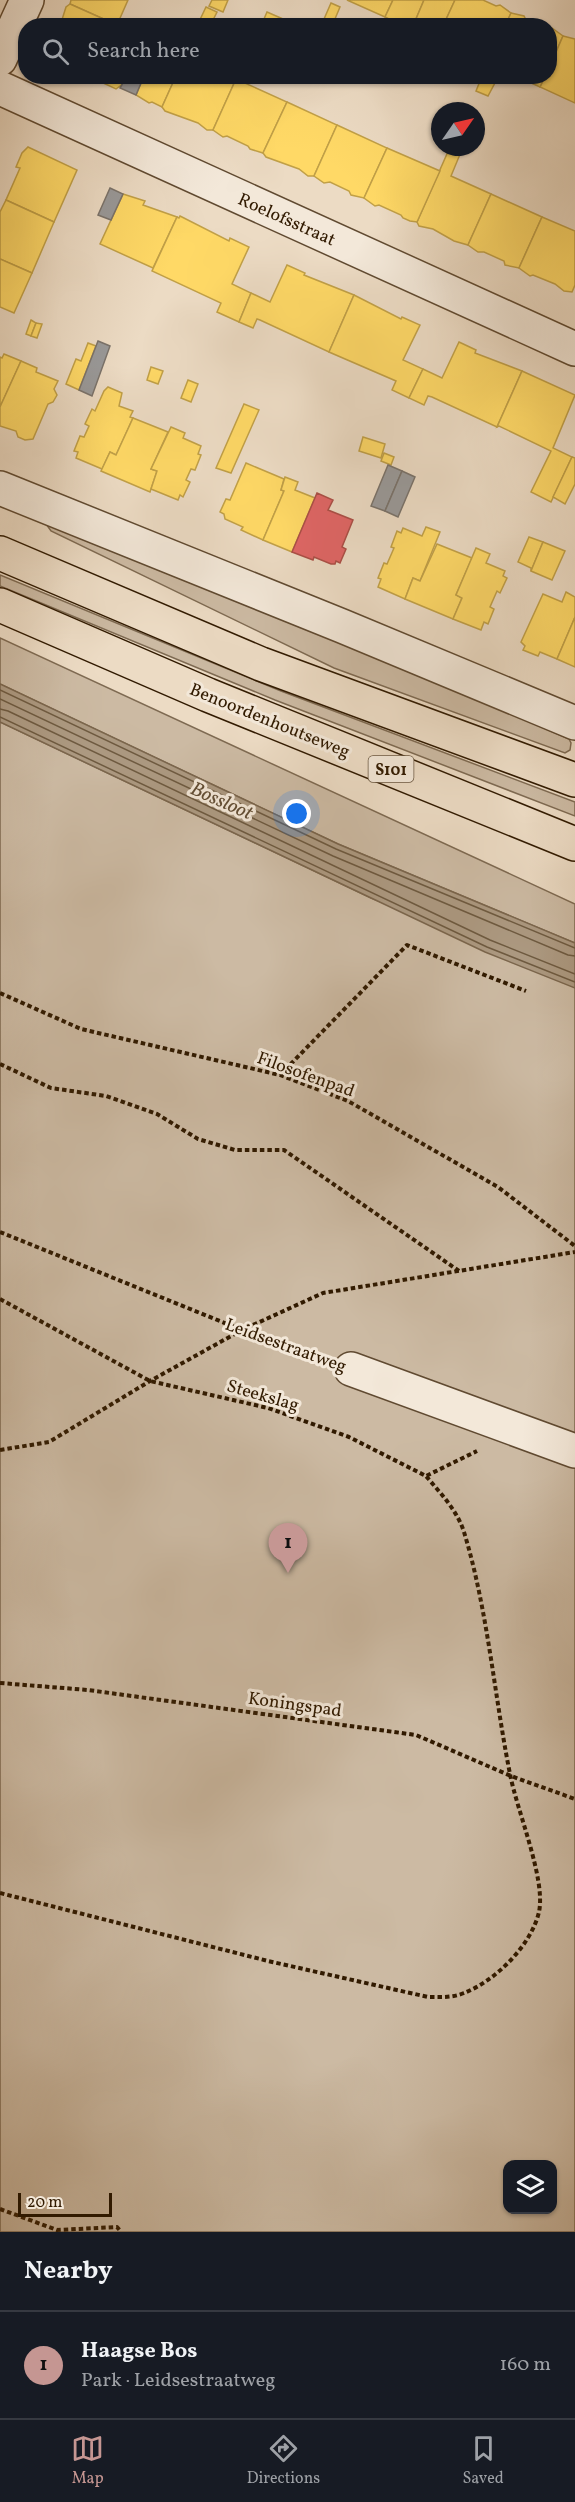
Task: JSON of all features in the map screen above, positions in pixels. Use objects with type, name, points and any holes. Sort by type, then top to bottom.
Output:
[{"type":"main road","points":[[0,553],[261,664],[575,780]]},
{"type":"main road","name":"Benoordenhoutseweg","points":[[0,605],[208,695],[575,844]]},
{"type":"street","points":[[19,18],[27,0]]},
{"type":"street","points":[[0,59],[18,20]]},
{"type":"street","name":"Roelofsstraat","points":[[0,88],[575,349]]},
{"type":"street","points":[[0,488],[575,723]]},
{"type":"street","name":"Leidsestraatweg","points":[[351,1369],[575,1451]]},
{"type":"path","points":[[280,1075],[406,945],[526,991]]},
{"type":"path","name":"Filosofenpad","points":[[0,993],[81,1029],[280,1075],[348,1101],[488,1182],[575,1246]]},
{"type":"path","points":[[0,1064],[51,1088],[106,1096],[157,1114],[198,1139],[235,1150],[284,1150],[459,1271]]},
{"type":"path","name":"Leidsestraatweg","points":[[0,1232],[242,1330],[351,1369]]},
{"type":"path","points":[[0,1450],[49,1442],[150,1381],[242,1330],[323,1293],[575,1252]]},
{"type":"path","name":"Steekslag","points":[[0,1299],[150,1381],[268,1408],[349,1437],[426,1476]]},
{"type":"path","points":[[0,1893],[268,1961],[428,1997],[448,1997],[464,1993],[506,1964],[534,1926],[539,1912],[540,1888],[510,1776],[484,1621],[464,1533],[453,1509],[426,1476],[518,1431]]},
{"type":"path","name":"Koningspad","points":[[0,1683],[88,1690],[416,1735],[510,1776],[575,1799]]},
{"type":"path","points":[[0,2209],[57,2230],[117,2227],[121,2232]]},
{"type":"shaded area","points":[[41,517],[385,659],[569,739],[570,750],[565,753],[334,668],[51,531]]},
{"type":"shaded area","points":[[0,575],[281,691],[575,802],[575,816],[275,700],[0,586]]},
{"type":"shaded area","points":[[0,638],[575,904],[575,943],[338,844],[0,684]]},
{"type":"shaded area","points":[[0,722],[371,898],[575,981],[575,2232],[0,2232]]},
{"type":"water","name":"Bossloot","points":[[0,684],[338,844],[575,943],[575,988],[485,952],[0,722]]},
{"type":"building: Homes","points":[[71,0],[128,0],[120,18],[101,18],[70,4]]},
{"type":"building: Homes","points":[[212,0],[228,0],[223,12],[209,6]]},
{"type":"building: Homes","points":[[347,0],[393,0],[385,17]]},
{"type":"building: Homes","points":[[393,0],[424,0],[416,18],[385,17]]},
{"type":"building: Homes","points":[[424,0],[455,0],[447,18],[416,18]]},
{"type":"building: Homes","points":[[455,0],[483,0],[496,6],[500,5],[511,13],[509,18],[447,18]]},
{"type":"building: Homes","points":[[331,3],[340,7],[335,18],[324,18]]},
{"type":"building: Homes","points":[[70,4],[101,18],[63,18],[66,7]]},
{"type":"building: Homes","points":[[206,7],[217,12],[214,18],[201,18]]},
{"type":"building: Homes","points":[[267,12],[281,18],[264,18]]},
{"type":"building: Homes","points":[[511,13],[525,18],[509,18]]},
{"type":"building: Homes","points":[[557,32],[563,36],[557,50]]},
{"type":"building: Homes","points":[[563,36],[575,39],[575,103],[540,87],[541,84],[557,84],[557,50]]},
{"type":"building: Homes","points":[[105,84],[123,84],[116,89]]},
{"type":"building: Homes","points":[[141,84],[172,84],[162,107],[152,102],[149,103],[136,95]]},
{"type":"building: Homes","points":[[172,84],[234,84],[213,130],[207,130],[198,123],[165,111],[162,107]]},
{"type":"building: Homes","points":[[234,84],[247,84],[287,102],[263,153],[250,149],[227,136],[223,137],[213,130]]},
{"type":"building: Homes","points":[[479,84],[494,84],[488,96],[476,91]]},
{"type":"building: Homes","points":[[287,102],[337,125],[314,176],[308,176],[299,169],[266,157],[263,153]]},
{"type":"building: Homes","points":[[337,125],[387,148],[364,198],[351,195],[349,191],[330,182],[324,183],[314,176]]},
{"type":"building: Homes","points":[[28,147],[77,170],[54,222],[6,200],[20,168],[16,167],[22,153]]},
{"type":"building: Homes","points":[[387,148],[440,171],[417,222],[403,218],[379,205],[375,206],[364,198]]},
{"type":"building: Homes","points":[[446,156],[459,156],[451,176],[491,194],[468,245],[454,241],[433,229],[419,226],[417,222]]},
{"type":"building: Homes","points":[[123,194],[145,201],[143,205],[177,217],[153,268],[100,244]]},
{"type":"building: Homes","points":[[491,194],[542,217],[519,268],[505,265],[504,261],[484,252],[478,252],[468,245]]},
{"type":"building: Homes","points":[[6,200],[54,222],[32,273],[0,259],[0,212]]},
{"type":"building: Homes","points":[[180,216],[229,241],[230,238],[249,247],[232,284],[251,293],[239,322],[217,312],[221,303],[152,271],[177,217]]},
{"type":"building: Homes","points":[[542,217],[575,231],[575,285],[572,292],[564,291],[555,284],[533,275],[530,276],[519,268]]},
{"type":"building: Homes","points":[[0,259],[32,273],[14,313],[0,307]]},
{"type":"building: Homes","points":[[287,265],[305,273],[304,275],[354,295],[329,352],[257,319],[253,328],[239,322],[251,293],[270,302]]},
{"type":"building: Homes","points":[[354,295],[401,319],[402,317],[420,325],[403,360],[423,369],[409,398],[392,390],[396,381],[329,352]]},
{"type":"building: Homes","points":[[31,320],[36,323],[31,336],[26,334]]},
{"type":"building: Homes","points":[[36,323],[42,324],[37,338],[31,336]]},
{"type":"building: Homes","points":[[459,342],[476,350],[475,353],[522,371],[497,427],[432,397],[428,396],[424,405],[409,398],[423,369],[442,378]]},
{"type":"building: Homes","points":[[88,343],[96,346],[79,390],[66,384],[76,359],[81,361]]},
{"type":"building: Homes","points":[[4,354],[21,361],[0,407],[0,357],[2,358]]},
{"type":"building: Homes","points":[[21,361],[37,368],[36,372],[58,381],[54,389],[57,395],[53,402],[48,404],[33,439],[25,440],[18,437],[16,431],[0,426],[0,407]]},
{"type":"building: Homes","points":[[151,367],[163,371],[158,384],[147,380]]},
{"type":"building: Homes","points":[[522,371],[575,395],[553,448],[572,457],[551,502],[531,492],[551,451],[497,427]]},
{"type":"building: Homes","points":[[188,380],[198,384],[191,402],[181,398]]},
{"type":"building: Homes","points":[[108,387],[122,393],[119,406],[133,411],[130,417],[133,418],[116,455],[110,452],[102,469],[76,458],[78,452],[74,451],[80,436],[84,437],[89,426],[85,424],[92,409],[95,411]]},
{"type":"building: Homes","points":[[244,404],[259,410],[231,473],[216,468]]},
{"type":"building: Homes","points":[[133,418],[168,432],[151,469],[157,471],[150,492],[101,471],[110,452],[116,455]]},
{"type":"building: Homes","points":[[171,427],[185,433],[183,438],[201,446],[198,454],[201,455],[195,470],[191,469],[186,480],[190,482],[183,497],[180,495],[178,500],[151,489],[157,471],[151,469]]},
{"type":"building: Homes","points":[[363,437],[385,444],[381,458],[359,451]]},
{"type":"building: Homes","points":[[384,453],[394,457],[391,465],[381,461]]},
{"type":"building: Homes","points":[[572,457],[575,458],[575,484],[565,504],[553,497]]},
{"type":"building: Homes","points":[[246,463],[284,479],[281,490],[284,491],[263,540],[241,530],[243,527],[225,519],[224,514],[220,512],[226,499],[230,500]]},
{"type":"building: Homes","points":[[285,477],[298,482],[295,490],[315,498],[292,552],[263,540],[284,491],[281,490]]},
{"type":"building: Homes","points":[[426,527],[440,532],[420,581],[413,578],[405,599],[378,587],[381,579],[378,578],[394,548],[391,547],[397,531],[401,533],[403,528],[422,536]]},
{"type":"building: Homes","points":[[529,537],[543,542],[531,571],[531,568],[518,562]]},
{"type":"building: Homes","points":[[543,542],[565,551],[552,580],[531,571]]},
{"type":"building: Homes","points":[[437,544],[472,558],[456,595],[462,598],[453,619],[405,599],[413,578],[420,581]]},
{"type":"building: Homes","points":[[476,548],[490,554],[486,563],[505,571],[503,576],[507,578],[500,593],[497,591],[490,607],[494,609],[488,624],[484,622],[481,630],[453,619],[462,598],[456,595]]},
{"type":"building: Homes","points":[[566,592],[575,597],[575,617],[557,659],[540,652],[538,656],[523,650],[525,646],[521,642],[543,594],[562,602]]},
{"type":"building: Homes","points":[[575,617],[575,667],[557,659]]},
{"type":"building: Shops","points":[[317,493],[333,500],[328,510],[353,520],[342,547],[346,549],[340,563],[336,561],[335,564],[331,564],[314,557],[313,560],[292,552]]},
{"type":"building: Industry","points":[[122,84],[141,84],[136,95],[120,88]]},
{"type":"building: Industry","points":[[110,188],[123,194],[111,220],[98,215]]},
{"type":"building: Industry","points":[[98,341],[110,346],[92,396],[79,390]]},
{"type":"building: Industry","points":[[388,465],[402,471],[385,511],[371,506]]},
{"type":"building: Industry","points":[[402,471],[415,477],[398,517],[385,511]]},
{"type":"place","name":"Haagse Bos","points":[[288,1573]]}]
